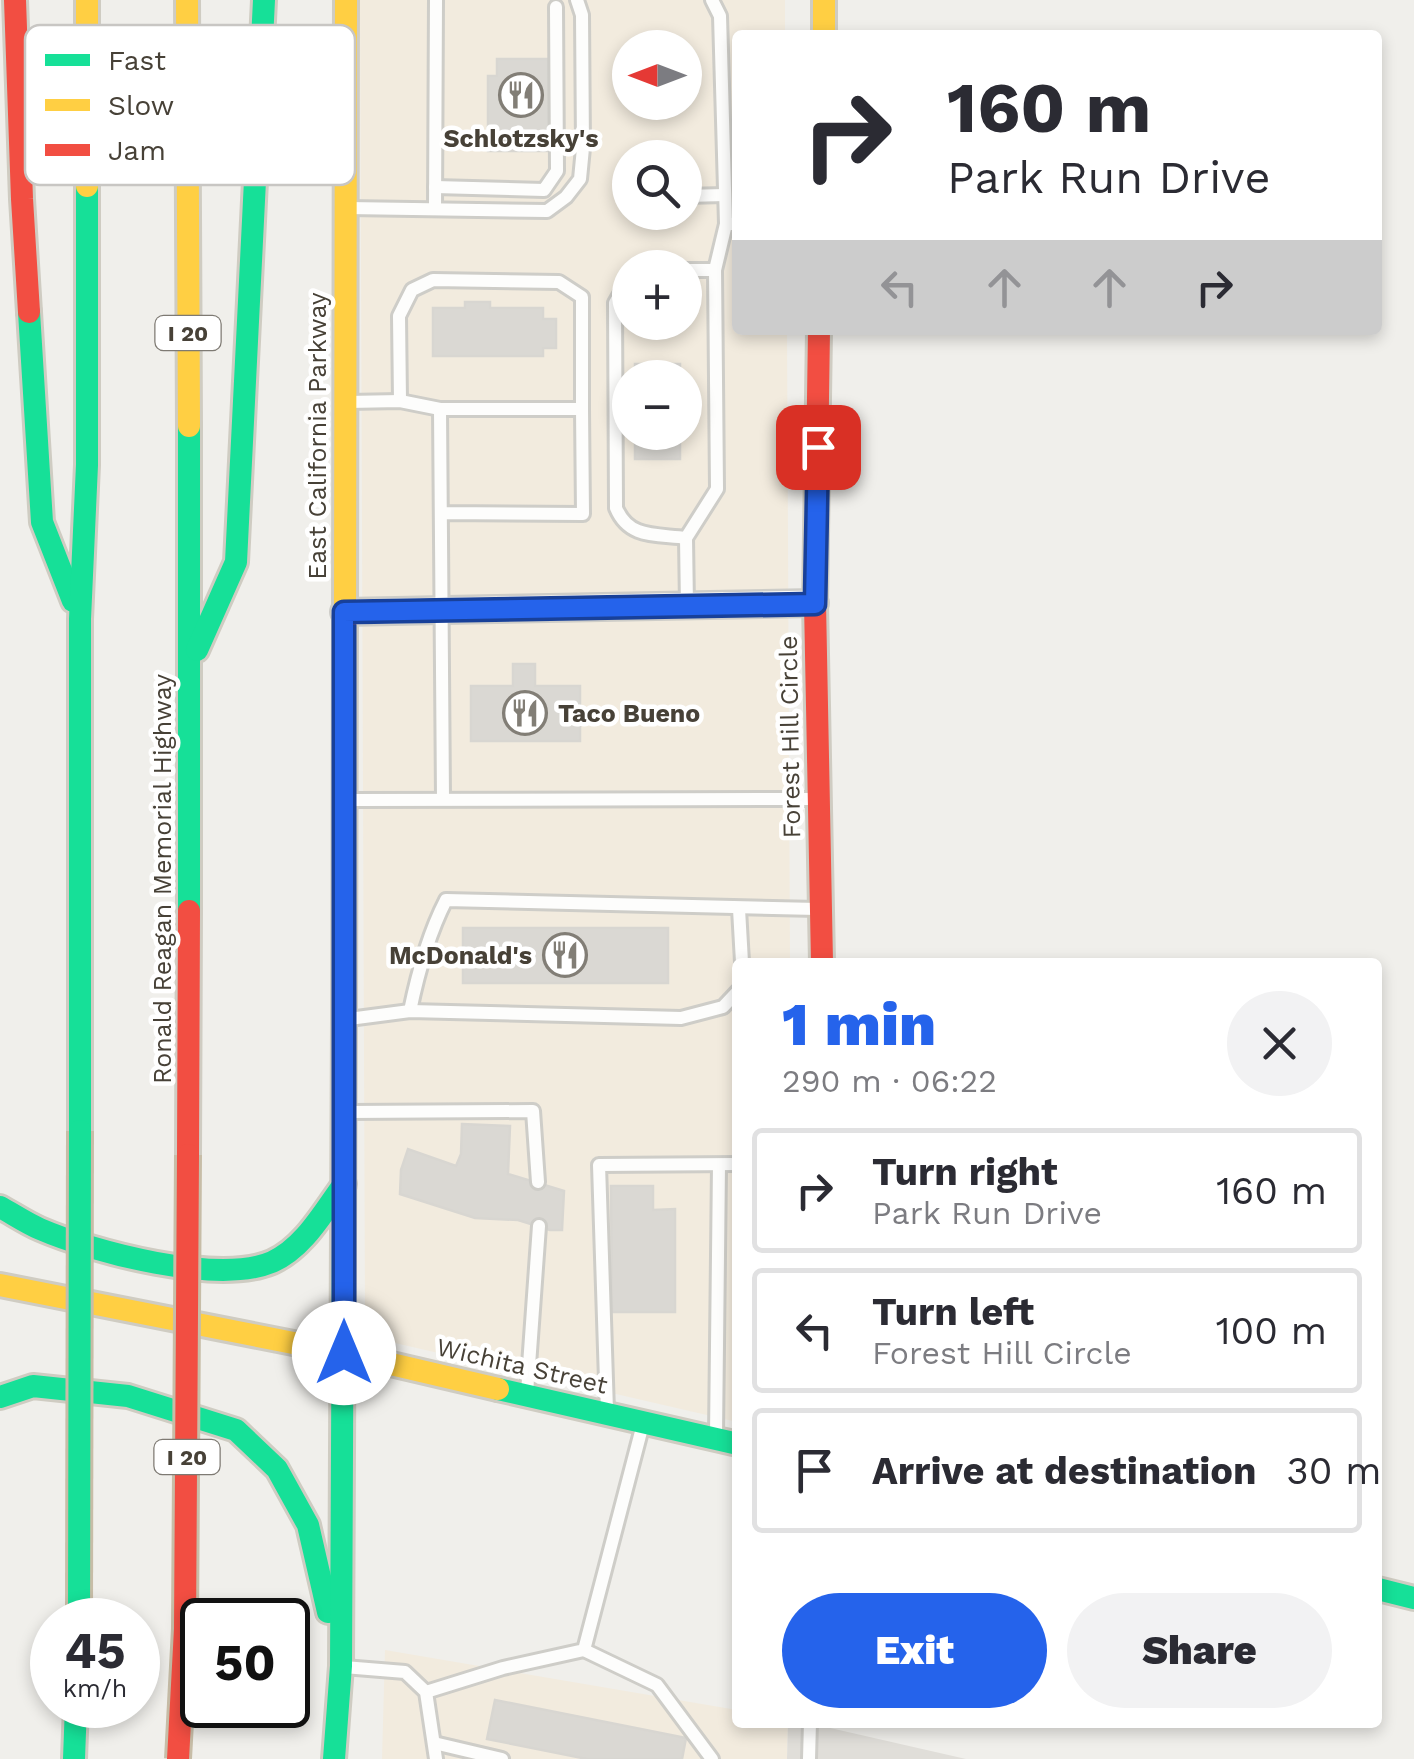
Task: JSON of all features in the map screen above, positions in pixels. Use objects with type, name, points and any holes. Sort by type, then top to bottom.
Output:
[{"type":"main road","points":[[14,0],[42,522],[80,620]]},
{"type":"main road","points":[[88,0],[88,25]]},
{"type":"main road","name":"Ronald Reagan Memorial Highway","points":[[187,0],[187,25]]},
{"type":"main road","points":[[263,25],[264,0]]},
{"type":"main road","points":[[824,0],[824,30]]},
{"type":"main road","points":[[79,1598],[80,620],[87,465],[88,185]]},
{"type":"main road","name":"Ronald Reagan Memorial Highway","points":[[178,1759],[185,1629],[188,1155],[188,185]]},
{"type":"main road","points":[[190,666],[236,562],[255,185]]},
{"type":"main road","name":"East California Parkway","points":[[341,1666],[346,185]]},
{"type":"main road","name":"Forest Hill Circle","points":[[819,335],[815,604],[822,958]]},
{"type":"main road","points":[[0,1207],[44,1230],[130,1257],[230,1271],[271,1262],[302,1239],[344,1184]]},
{"type":"main road","name":"Wichita Street","points":[[0,1285],[344,1353],[727,1441]]},
{"type":"main road","points":[[0,1397],[32,1386],[128,1396],[236,1430],[277,1469],[308,1525],[341,1666],[334,1759]]},
{"type":"main road","points":[[1382,1590],[1414,1598]]},
{"type":"main road","points":[[74,1759],[75,1728]]},
{"type":"street","points":[[344,612],[815,604]]},
{"type":"lane","points":[[434,210],[436,0]]},
{"type":"lane","points":[[346,208],[548,211],[566,197],[580,179],[583,148],[582,14],[577,0]]},
{"type":"lane","points":[[687,606],[686,538],[717,489],[715,270],[732,224],[725,195],[720,16],[712,0]]},
{"type":"lane","points":[[434,186],[544,190],[552,180],[557,170],[556,7]]},
{"type":"lane","points":[[702,196],[725,195]]},
{"type":"lane","points":[[702,270],[715,270]]},
{"type":"lane","points":[[400,401],[399,316],[412,290],[434,280],[559,282],[582,297],[583,514],[441,513]]},
{"type":"lane","points":[[615,340],[616,508],[622,522],[634,532],[686,538]]},
{"type":"lane","points":[[345,402],[400,401],[440,410],[582,409]]},
{"type":"lane","points":[[440,410],[443,799]]},
{"type":"lane","points":[[344,800],[819,799]]},
{"type":"lane","points":[[410,1010],[434,923],[446,900],[821,908]]},
{"type":"lane","points":[[739,908],[742,958]]},
{"type":"lane","points":[[344,1019],[410,1010],[681,1018],[722,1006],[732,997]]},
{"type":"lane","points":[[344,1112],[532,1111],[538,1182]]},
{"type":"lane","points":[[607,1413],[599,1165],[732,1164]]},
{"type":"lane","points":[[718,1165],[727,1441]]},
{"type":"lane","points":[[526,1395],[539,1226]]},
{"type":"lane","points":[[584,1650],[644,1422]]},
{"type":"lane","points":[[426,1692],[504,1668],[584,1650],[657,1684],[713,1759]]},
{"type":"lane","points":[[341,1666],[405,1672],[426,1692],[436,1759]]},
{"type":"lane","points":[[809,1759],[810,1728]]},
{"type":"lane","points":[[434,1743],[502,1759]]},
{"type":"shaded area","points":[[360,0],[785,0],[785,30],[732,30],[732,335],[787,335],[790,958],[732,958],[732,1421],[382,1340],[371,1329],[365,1312]]},
{"type":"shaded area","points":[[385,1650],[732,1709],[732,1728],[788,1728],[787,1759],[382,1759]]},
{"type":"shaded area","points":[[788,1728],[830,1728],[966,1759],[787,1759]]},
{"type":"building","points":[[497,59],[548,59],[548,151],[488,151],[488,76],[497,76]]},
{"type":"building","points":[[465,302],[490,302],[490,308],[543,308],[543,319],[556,319],[556,348],[543,348],[543,356],[433,356],[433,308],[465,308]]},
{"type":"building","points":[[635,450],[680,450],[680,459],[635,459]]},
{"type":"building","name":"Taco Bueno","points":[[513,664],[535,664],[535,686],[580,686],[580,741],[471,741],[471,686],[513,686]]},
{"type":"building","name":"McDonald's","points":[[463,928],[668,928],[668,983],[463,983]]},
{"type":"building","points":[[462,1124],[510,1126],[508,1174],[564,1191],[562,1230],[518,1220],[475,1218],[400,1194],[401,1170],[408,1149],[456,1166],[461,1154]]},
{"type":"building","points":[[611,1186],[653,1186],[653,1210],[675,1209],[675,1312],[612,1312]]},
{"type":"building","points":[[495,1700],[686,1738],[682,1759],[587,1759],[487,1739]]},
{"type":"traffic: fast","points":[[263,25],[264,0]]},
{"type":"traffic: fast","points":[[197,650],[236,562],[255,185]]},
{"type":"traffic: fast","points":[[80,1131],[80,619],[87,465],[87,186]]},
{"type":"traffic: fast","points":[[29,312],[42,522],[73,601]]},
{"type":"traffic: fast","points":[[189,426],[189,911]]},
{"type":"traffic: fast","points":[[334,1759],[341,1666],[344,1019]]},
{"type":"traffic: fast","points":[[79,1598],[80,1131]]},
{"type":"traffic: fast","points":[[0,1207],[40,1229],[122,1256],[220,1270],[249,1268],[283,1256],[312,1228],[344,1184]]},
{"type":"traffic: fast","points":[[0,1397],[33,1386],[128,1396],[236,1430],[277,1469],[308,1525],[328,1612]]},
{"type":"traffic: fast","points":[[498,1389],[732,1443]]},
{"type":"traffic: fast","points":[[1382,1590],[1414,1598]]},
{"type":"traffic: fast","points":[[74,1759],[75,1728]]},
{"type":"traffic: slow","points":[[87,0],[87,25]]},
{"type":"traffic: slow","points":[[187,0],[187,25]]},
{"type":"traffic: slow","points":[[346,0],[346,25]]},
{"type":"traffic: slow","points":[[824,0],[824,30]]},
{"type":"traffic: slow","points":[[188,185],[189,426]]},
{"type":"traffic: slow","points":[[345,622],[346,185]]},
{"type":"traffic: slow","points":[[0,1285],[344,1353],[498,1389]]},
{"type":"traffic: jam","points":[[15,0],[29,312]]},
{"type":"traffic: jam","points":[[819,335],[815,603],[822,958]]},
{"type":"traffic: jam","points":[[344,1019],[345,622]]},
{"type":"traffic: jam","points":[[188,1155],[189,911]]},
{"type":"traffic: jam","points":[[178,1759],[185,1629],[188,1155]]},
{"type":"place","name":"Schlotzsky's","points":[[521,95]]},
{"type":"place","name":"Taco Bueno","points":[[525,713]]},
{"type":"place","name":"McDonald's","points":[[565,955]]},
{"type":"route","points":[[344,1353],[344,612],[815,604],[818,447]]}]
